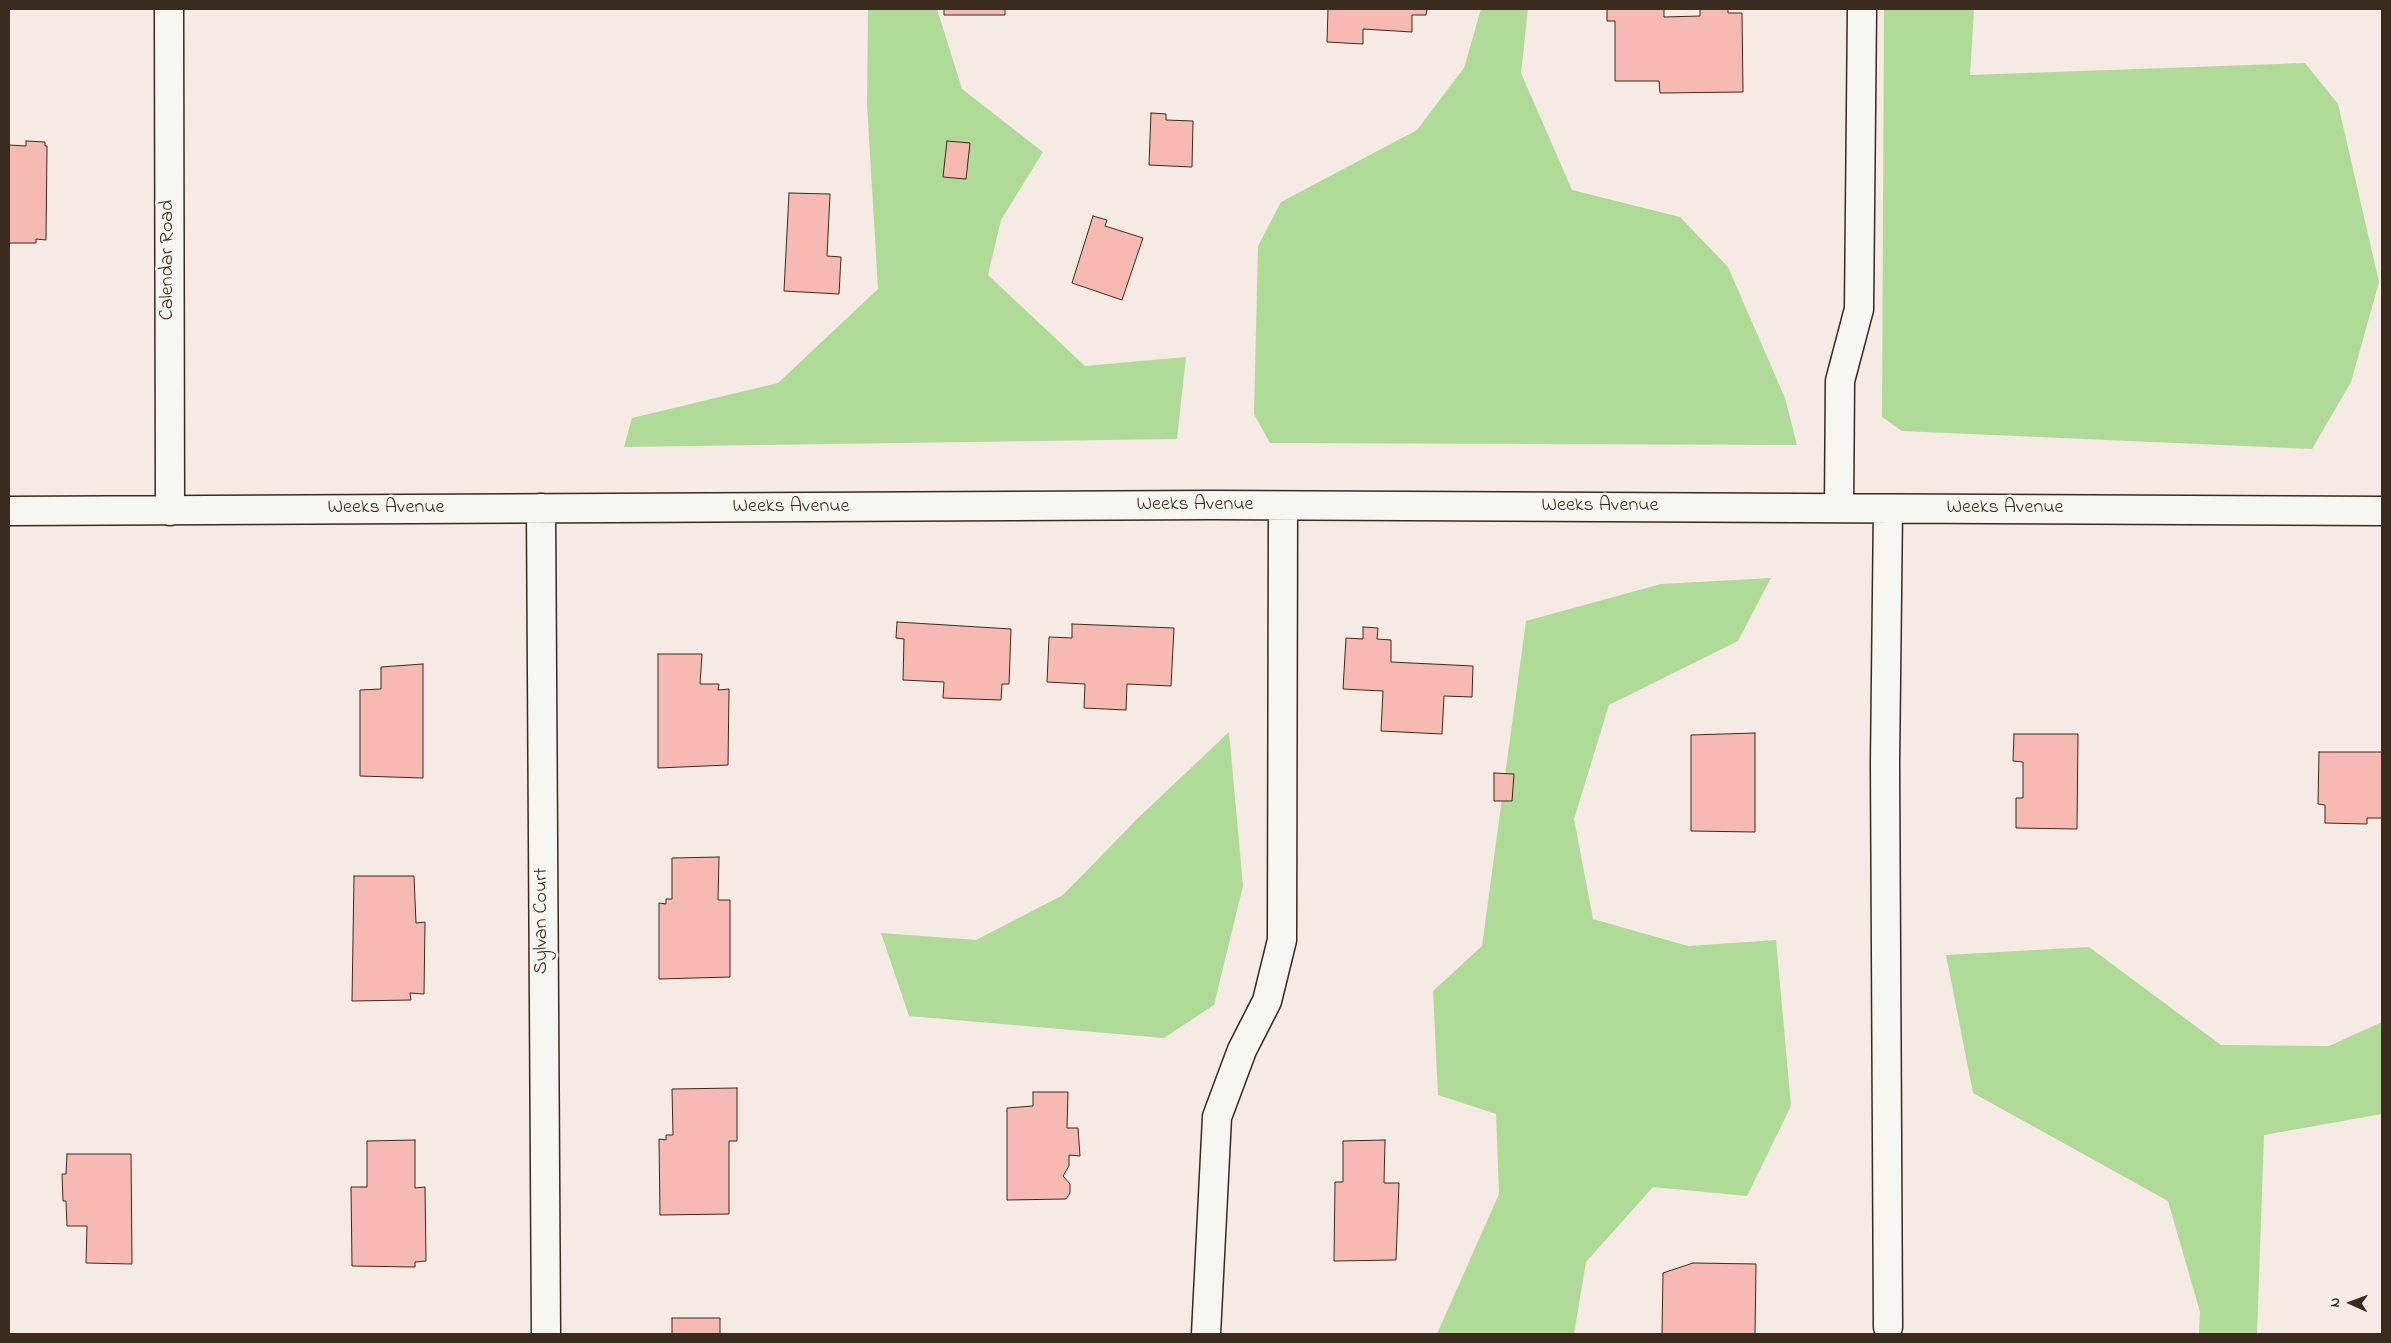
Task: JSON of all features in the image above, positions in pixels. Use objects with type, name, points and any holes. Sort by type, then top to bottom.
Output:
[{"type":"street","name":"Calendar Road","points":[[169,9],[170,511]]},
{"type":"street","points":[[1839,508],[1840,381],[1859,309],[1862,9]]},
{"type":"street","name":"Weeks Avenue","points":[[9,512],[540,508],[1283,507],[2382,511]]},
{"type":"street","points":[[1206,1334],[1216,1117],[1242,1050],[1268,1001],[1282,940],[1283,507]]},
{"type":"street","name":"Sylvan Court","points":[[540,508],[546,1334]]},
{"type":"street","points":[[1888,509],[1885,763],[1888,1327]]},
{"type":"street","points":[[525,1334],[546,1334]]},
{"type":"green space","points":[[868,9],[937,9],[962,89],[1043,152],[1001,220],[988,275],[1085,366],[1186,357],[1177,439],[624,447],[632,418],[778,383],[878,289],[867,104]]},
{"type":"green space","points":[[1481,9],[1528,9],[1521,73],[1572,190],[1680,217],[1728,267],[1785,398],[1797,445],[1270,443],[1254,414],[1258,246],[1281,202],[1417,130],[1464,68]]},
{"type":"green space","points":[[1884,9],[1974,9],[1970,75],[2305,63],[2338,104],[2379,282],[2351,382],[2312,449],[1902,431],[1882,417]]},
{"type":"green space","points":[[1771,578],[1738,641],[1609,705],[1574,819],[1593,919],[1688,946],[1776,940],[1791,1106],[1747,1196],[1653,1187],[1586,1262],[1574,1334],[1437,1334],[1499,1194],[1496,1114],[1438,1095],[1433,991],[1482,946],[1526,621],[1661,584]]},
{"type":"green space","points":[[1229,732],[1243,886],[1214,1005],[1164,1038],[909,1016],[881,933],[976,940],[1063,895],[1137,819]]},
{"type":"green space","points":[[2089,947],[2221,1045],[2329,1046],[2382,1022],[2382,1114],[2264,1135],[2257,1334],[2199,1334],[2200,1312],[2168,1201],[1973,1093],[1946,955]]},
{"type":"building","points":[[944,9],[1005,9],[1005,15],[944,15]]},
{"type":"building","points":[[1328,9],[1427,9],[1426,15],[1412,15],[1412,32],[1363,29],[1363,44],[1327,42]]},
{"type":"building","points":[[1607,9],[1664,9],[1664,17],[1700,16],[1700,9],[1728,9],[1728,13],[1742,13],[1743,92],[1660,93],[1659,81],[1615,81],[1615,21],[1607,21]]},
{"type":"building","points":[[1151,113],[1166,114],[1166,120],[1193,121],[1192,167],[1149,165]]},
{"type":"building","points":[[26,141],[45,142],[45,146],[47,146],[46,240],[36,239],[36,243],[9,243],[9,145],[26,146]]},
{"type":"building","points":[[947,141],[970,143],[966,179],[943,177]]},
{"type":"building","points":[[789,193],[830,194],[827,256],[841,257],[839,294],[784,291]]},
{"type":"building","points":[[1093,216],[1107,220],[1105,226],[1143,238],[1122,300],[1072,283]]},
{"type":"building","points":[[897,622],[1011,629],[1009,684],[1002,684],[1001,700],[943,698],[944,682],[903,680],[904,639],[896,638]]},
{"type":"building","points":[[1072,624],[1174,628],[1171,686],[1127,684],[1126,710],[1084,708],[1085,684],[1047,682],[1049,637],[1072,638]]},
{"type":"building","points":[[1363,627],[1378,628],[1377,639],[1391,640],[1391,662],[1473,666],[1472,697],[1444,696],[1442,734],[1381,731],[1383,691],[1343,689],[1346,638],[1363,639]]},
{"type":"building","points":[[658,654],[702,654],[700,684],[719,684],[718,690],[729,689],[728,765],[658,768]]},
{"type":"building","points":[[423,664],[423,778],[360,776],[360,690],[381,689],[381,667]]},
{"type":"building","points":[[1755,733],[1755,832],[1691,831],[1691,735]]},
{"type":"building","points":[[2014,734],[2078,734],[2077,829],[2016,828],[2016,798],[2023,798],[2023,762],[2013,761]]},
{"type":"building","points":[[2319,752],[2382,752],[2382,818],[2367,818],[2367,824],[2325,823],[2325,805],[2318,804]]},
{"type":"building","points":[[1494,773],[1514,774],[1512,801],[1494,801]]},
{"type":"building","points":[[719,857],[718,900],[730,900],[730,977],[659,979],[659,903],[666,904],[666,899],[672,899],[672,858]]},
{"type":"building","points":[[354,876],[414,876],[416,923],[425,922],[424,994],[410,993],[411,1000],[352,1001]]},
{"type":"building","points":[[737,1088],[737,1141],[729,1141],[729,1214],[660,1215],[659,1139],[666,1140],[666,1135],[673,1135],[672,1089]]},
{"type":"building","points":[[1033,1092],[1068,1092],[1067,1128],[1078,1128],[1080,1156],[1069,1155],[1069,1166],[1063,1176],[1070,1184],[1070,1193],[1066,1199],[1007,1200],[1007,1108],[1033,1106]]},
{"type":"building","points":[[415,1140],[415,1188],[425,1187],[426,1261],[415,1262],[415,1267],[352,1266],[351,1187],[367,1187],[367,1141]]},
{"type":"building","points":[[1385,1140],[1384,1183],[1399,1183],[1396,1260],[1334,1261],[1335,1182],[1343,1182],[1343,1141]]},
{"type":"building","points":[[67,1154],[131,1154],[132,1264],[86,1263],[87,1226],[67,1226],[66,1201],[63,1201],[62,1174],[66,1174]]},
{"type":"building","points":[[1693,1263],[1756,1264],[1755,1334],[1662,1334],[1663,1273]]},
{"type":"building","points":[[672,1318],[720,1318],[720,1334],[672,1334]]}]
